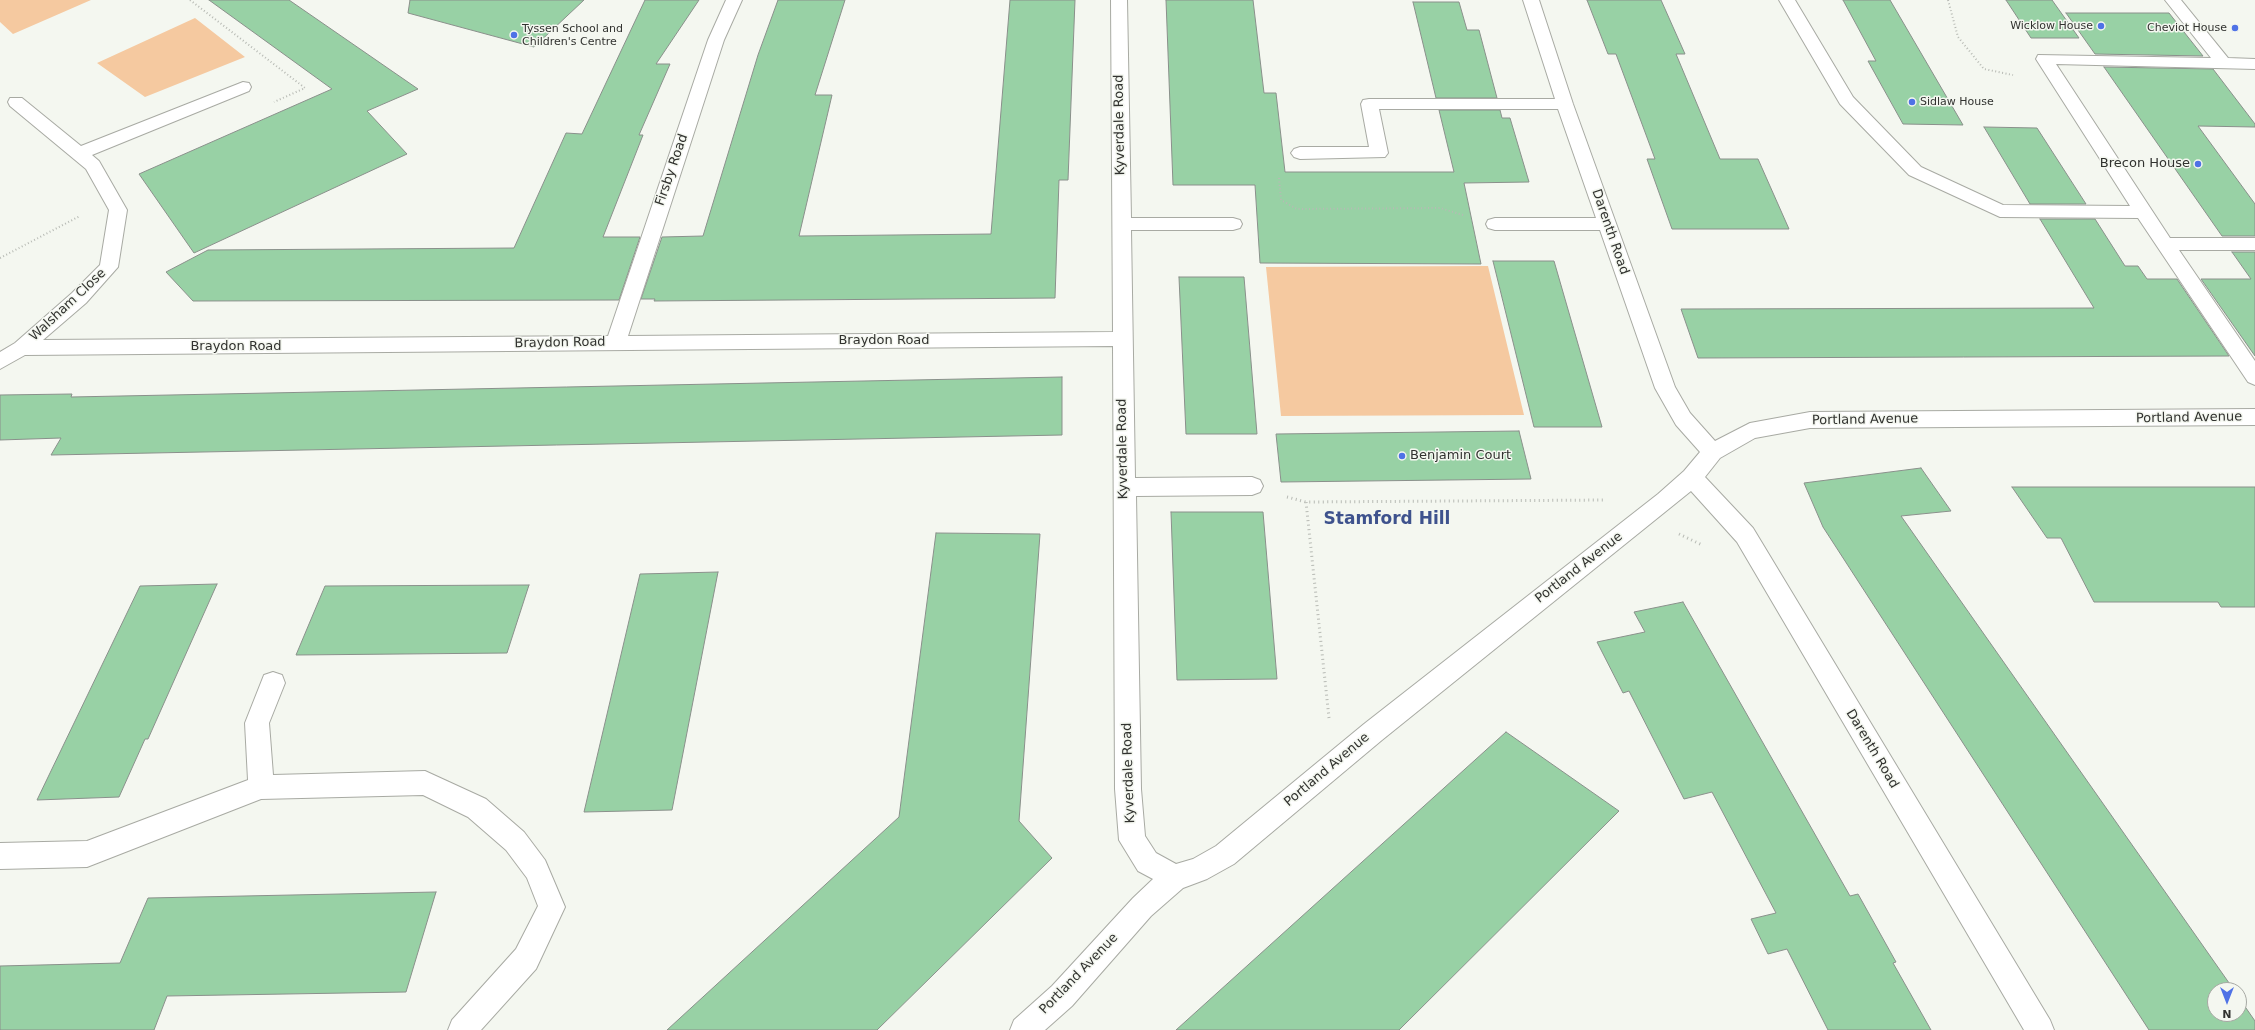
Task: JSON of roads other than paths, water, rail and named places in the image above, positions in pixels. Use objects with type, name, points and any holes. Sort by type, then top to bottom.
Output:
[{"type":"street","name":"Firsby Road","points":[[616,342],[716,40],[734,0]]},
{"type":"street","name":"Kyverdale Road","points":[[1119,0],[1128,789],[1132,840],[1147,862],[1176,876]]},
{"type":"street","name":"Darenth Road","points":[[1531,0],[1565,104],[1665,388],[1683,419],[1712,452]]},
{"type":"street","points":[[1787,0],[1846,100],[1915,171],[2000,211],[2143,212]]},
{"type":"street","points":[[2173,0],[2224,64]]},
{"type":"street","points":[[2255,64],[2044,59],[2120,173],[2143,212],[2167,244],[2255,377]]},
{"type":"street","points":[[79,154],[243,87]]},
{"type":"street","name":"Walsham Close","points":[[16,102],[93,165],[118,210],[109,266],[79,298],[22,348]]},
{"type":"street","points":[[1300,153],[1379,153],[1369,104],[1565,104]]},
{"type":"street","points":[[1121,224],[1233,224]]},
{"type":"street","points":[[1495,224],[1607,224]]},
{"type":"street","points":[[2167,244],[2255,244]]},
{"type":"street","name":"Braydon Road","points":[[0,360],[22,348],[1122,338]]},
{"type":"street","name":"Portland Avenue","points":[[1024,1030],[1062,996],[1142,907],[1176,876],[1198,870],[1225,855],[1334,764],[1666,500],[1692,477],[1712,452],[1750,431],[1810,420],[2255,417]]},
{"type":"street","name":"Darenth Road","points":[[1692,477],[1745,535],[2040,1030]]},
{"type":"street","points":[[1124,487],[1252,486]]},
{"type":"street","points":[[261,787],[257,723],[273,683]]},
{"type":"street","points":[[0,856],[87,854],[261,787],[425,783],[477,808],[515,841],[536,869],[552,907],[526,959],[462,1030]]},
{"type":"place","name":"Wicklow House","points":[[2101,26]]},
{"type":"place","name":"Cheviot House","points":[[2235,28]]},
{"type":"place","name":"Tyssen School and Children's Centre","points":[[514,35]]},
{"type":"place","name":"Sidlaw House","points":[[1912,102]]},
{"type":"place","name":"Brecon House","points":[[2198,164]]},
{"type":"place","name":"Benjamin Court","points":[[1402,456]]},
{"type":"district","name":"Stamford Hill","points":[[1387,520]]}]
